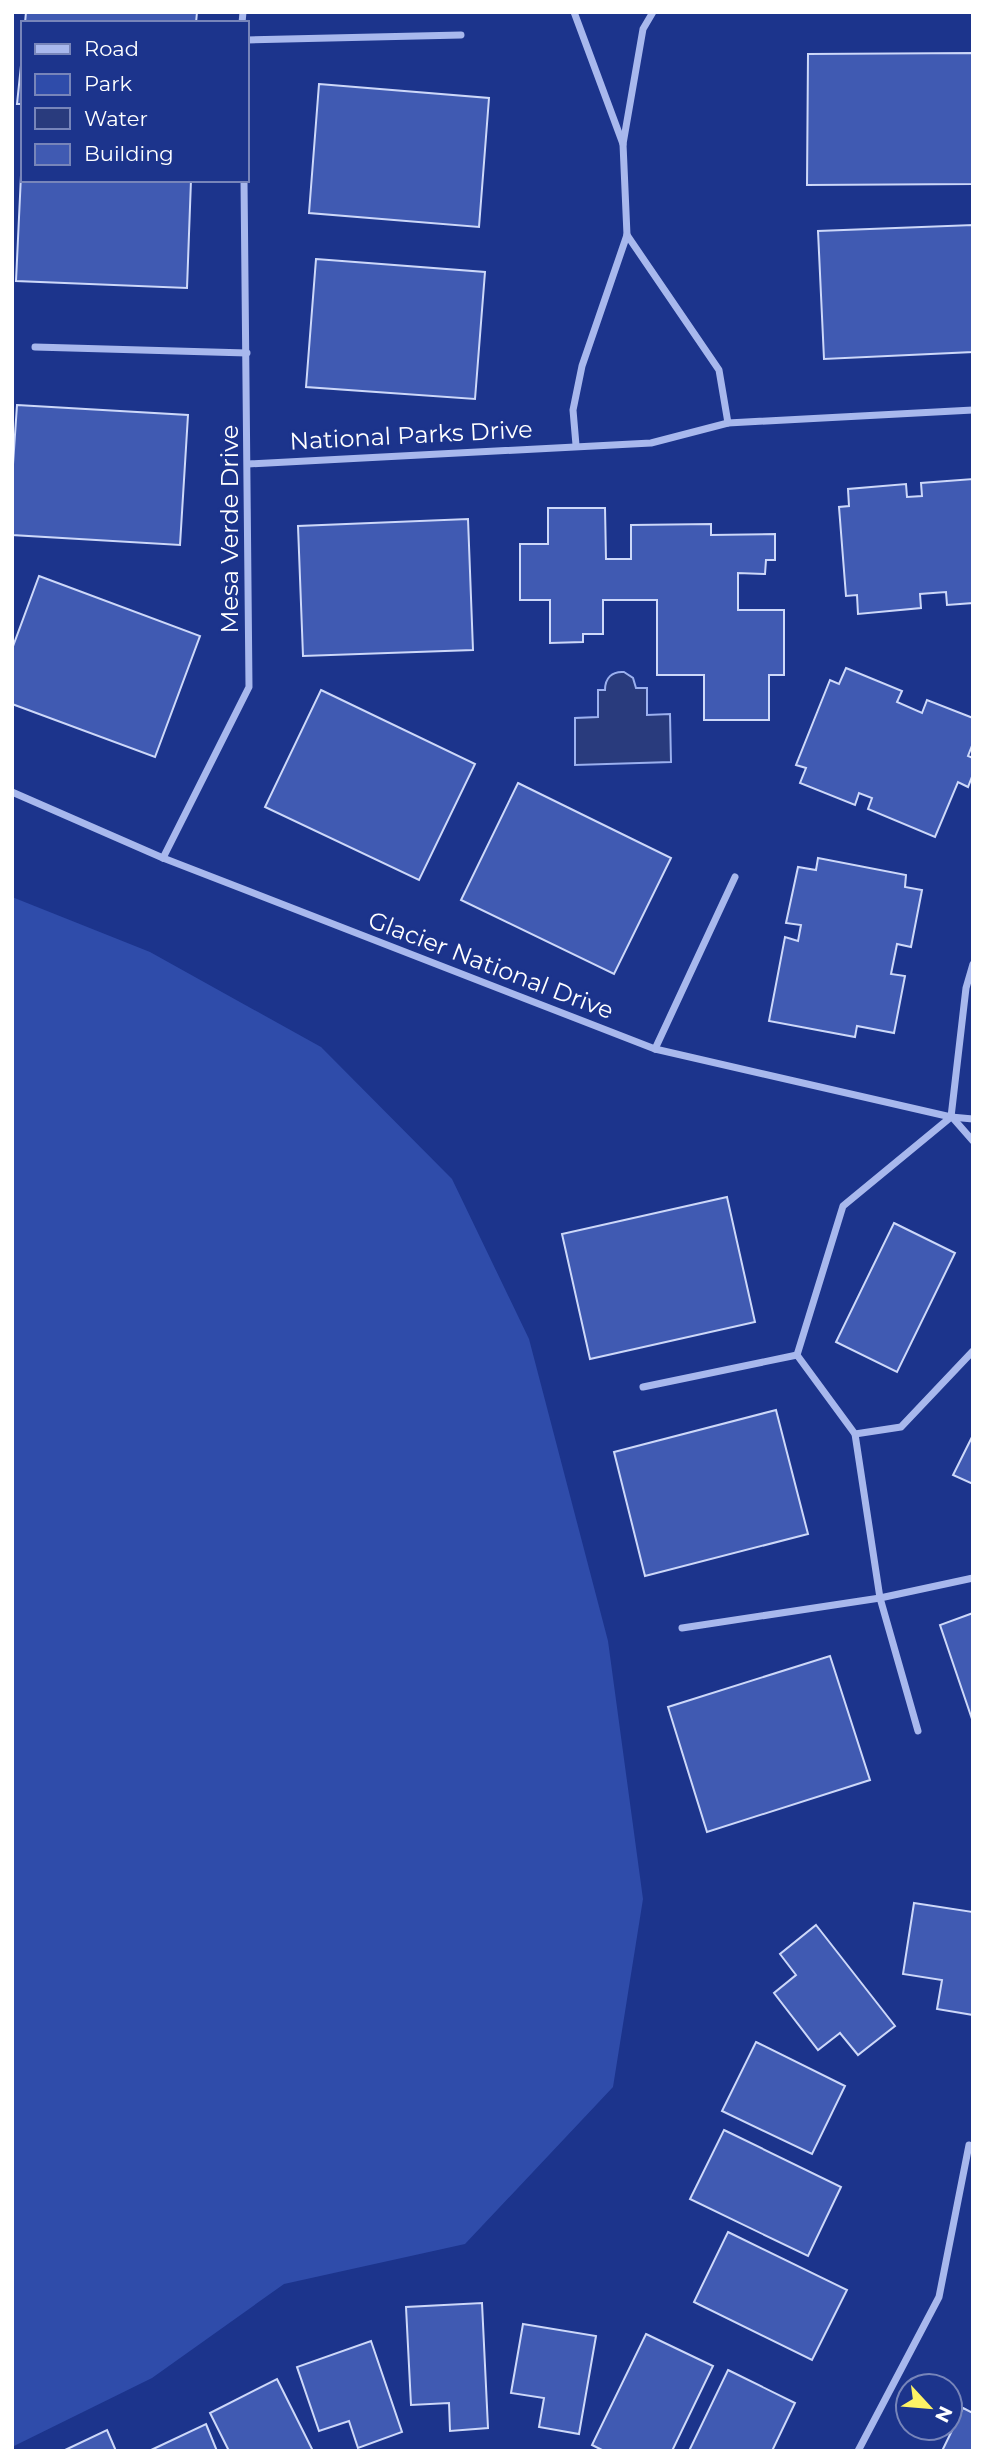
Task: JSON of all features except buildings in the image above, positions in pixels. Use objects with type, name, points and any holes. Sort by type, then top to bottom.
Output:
[{"type":"street","points":[[574,12],[623,144]]},
{"type":"street","points":[[576,445],[573,410],[582,366],[628,235],[623,144],[643,29],[653,12]]},
{"type":"street","points":[[248,40],[461,36]]},
{"type":"street","name":"Mesa Verde Drive","points":[[163,858],[249,687],[244,182]]},
{"type":"street","points":[[628,235],[719,370],[728,423]]},
{"type":"street","points":[[35,347],[247,353]]},
{"type":"street","name":"National Parks Drive","points":[[248,464],[651,443],[728,423],[973,410]]},
{"type":"street","name":"Glacier National Drive","points":[[12,792],[163,858],[655,1049],[951,1117],[973,1119]]},
{"type":"street","points":[[655,1049],[734,877]]},
{"type":"street","points":[[797,1355],[843,1206],[951,1117],[965,988],[973,964]]},
{"type":"street","points":[[951,1117],[973,1141]]},
{"type":"street","points":[[855,1434],[901,1427],[973,1352]]},
{"type":"street","points":[[643,1387],[797,1355]]},
{"type":"street","points":[[797,1355],[855,1434],[880,1598],[918,1731]]},
{"type":"street","points":[[682,1628],[880,1598],[973,1578]]},
{"type":"street","points":[[858,2451],[939,2297],[969,2145]]},
{"type":"green space","points":[[12,897],[150,952],[321,1047],[452,1179],[529,1339],[608,1641],[643,1899],[613,2087],[465,2244],[284,2284],[152,2378],[12,2447]]},
{"type":"water","points":[[624,672],[633,678],[636,688],[647,688],[647,715],[670,714],[671,762],[575,765],[575,718],[598,717],[598,690],[605,690],[610,676]]}]
